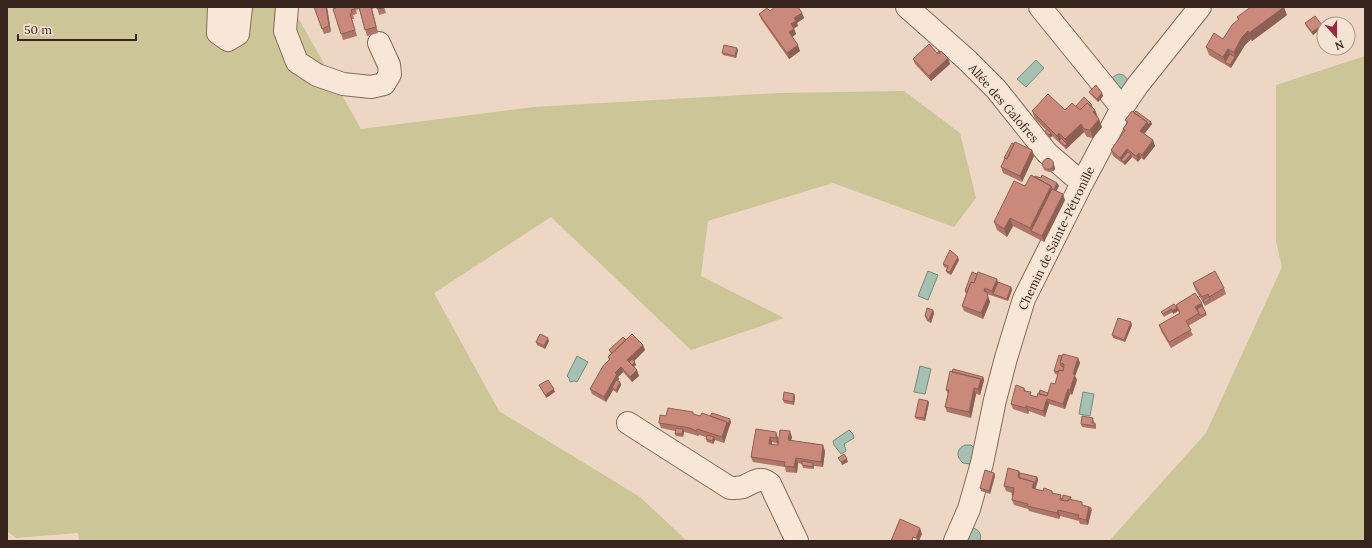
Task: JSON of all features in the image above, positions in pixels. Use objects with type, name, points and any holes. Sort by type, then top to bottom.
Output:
[{"type":"street","points":[[219,7],[218,33],[228,40],[238,34],[241,7]]},
{"type":"street","points":[[287,7],[285,31],[297,62],[317,75],[343,84],[371,87],[384,84],[390,74],[389,65],[379,43]]},
{"type":"street","name":"Allée des Galofres","points":[[907,7],[967,60],[996,89],[1047,153],[1082,183]]},
{"type":"street","points":[[1040,7],[1122,108]]},
{"type":"street","name":"Chemin de Sainte-Pétronille","points":[[955,541],[969,509],[982,463],[995,400],[1024,299],[1082,183],[1122,108],[1137,86],[1200,7]]},
{"type":"street","points":[[628,423],[730,488],[740,488],[753,481],[766,480],[770,484],[797,541]]},
{"type":"shaded area","points":[[7,7],[292,7],[361,129],[533,107],[779,93],[904,91],[960,133],[976,198],[954,227],[833,183],[708,221],[701,276],[784,318],[691,350],[551,217],[434,293],[499,411],[640,497],[687,541],[79,541],[78,533],[16,538],[7,531]]},
{"type":"shaded area","points":[[1365,56],[1365,541],[1109,541],[1206,433],[1282,267],[1276,241],[1276,85]]},
{"type":"shaded area","points":[[1036,60],[1044,68],[1026,87],[1017,79]]},
{"type":"shaded area","points":[[1118,74],[1125,76],[1128,83],[1122,93],[1110,79]]},
{"type":"shaded area","points":[[928,271],[938,275],[928,300],[918,296]]},
{"type":"shaded area","points":[[577,356],[588,362],[577,382],[570,382],[567,376]]},
{"type":"shaded area","points":[[920,366],[931,369],[925,394],[914,392]]},
{"type":"shaded area","points":[[1083,392],[1094,394],[1090,416],[1079,414]]},
{"type":"shaded area","points":[[849,430],[853,434],[854,438],[844,444],[846,451],[841,454],[834,445],[833,441]]},
{"type":"shaded area","points":[[965,445],[971,445],[975,449],[973,462],[970,464],[963,463],[958,456],[960,449]]},
{"type":"shaded area","points":[[972,528],[979,532],[981,536],[980,541],[965,541]]},
{"type":"building","points":[[314,7],[326,7],[329,26],[322,29]]},
{"type":"building","points":[[338,7],[354,7],[355,9],[351,10],[352,13],[350,14],[355,30],[341,34],[333,9]]},
{"type":"building","points":[[359,7],[371,7],[376,27],[365,30]]},
{"type":"building","points":[[377,7],[384,7],[384,8],[377,9]]},
{"type":"building","points":[[775,7],[798,7],[802,13],[794,18],[796,21],[791,24],[794,29],[789,32],[798,45],[787,53],[759,14],[767,8],[770,11]]},
{"type":"building","points":[[1251,7],[1284,7],[1249,33],[1248,31],[1242,37],[1234,52],[1228,49],[1223,57],[1206,47],[1214,33],[1223,39],[1232,25],[1239,19],[1237,17]]},
{"type":"building","points":[[1315,16],[1316,29],[1312,32],[1305,23]]},
{"type":"building","points":[[929,44],[938,54],[941,51],[948,58],[929,76],[913,59]]},
{"type":"building","points":[[724,45],[737,48],[735,56],[722,53]]},
{"type":"building","points":[[1230,54],[1235,57],[1230,65],[1225,62]]},
{"type":"building","points":[[1096,85],[1102,93],[1097,99],[1089,92]]},
{"type":"building","points":[[1048,94],[1065,110],[1072,103],[1080,110],[1087,103],[1095,110],[1093,112],[1099,119],[1090,130],[1084,129],[1081,124],[1065,139],[1059,133],[1057,136],[1032,111]]},
{"type":"building","points":[[1084,97],[1092,105],[1091,106],[1087,103],[1080,110],[1076,106]]},
{"type":"building","points":[[1132,111],[1147,122],[1140,131],[1153,140],[1142,155],[1139,153],[1136,156],[1127,149],[1120,158],[1111,150],[1125,130],[1123,129],[1128,122],[1125,120]]},
{"type":"building","points":[[1136,111],[1151,122],[1148,125],[1147,122],[1134,113]]},
{"type":"building","points":[[1047,129],[1051,133],[1049,135],[1045,132]]},
{"type":"building","points":[[1061,138],[1067,144],[1065,146],[1059,141]]},
{"type":"building","points":[[1015,142],[1032,150],[1020,176],[1001,167],[1005,158],[1007,159]]},
{"type":"building","points":[[1012,143],[1014,144],[1007,159],[1004,158]]},
{"type":"building","points":[[1128,152],[1131,154],[1124,162],[1121,160]]},
{"type":"building","points":[[1046,159],[1050,159],[1052,160],[1052,168],[1046,169],[1043,166],[1043,162]]},
{"type":"building","points":[[1031,175],[1051,186],[1030,228],[1010,218],[1004,229],[994,222],[1014,181],[1025,186]]},
{"type":"building","points":[[1042,175],[1057,183],[1054,190],[1051,186],[1034,177],[1041,178]]},
{"type":"building","points":[[1052,189],[1063,194],[1042,236],[1031,231]]},
{"type":"building","points":[[950,250],[958,257],[950,272],[946,271],[948,266],[943,264]]},
{"type":"building","points":[[1215,271],[1224,288],[1209,297],[1208,294],[1202,297],[1193,283]]},
{"type":"building","points":[[972,272],[977,274],[974,283],[971,282],[967,292],[965,291]]},
{"type":"building","points":[[978,272],[997,279],[992,291],[985,288],[984,291],[987,292],[988,297],[981,313],[962,306],[971,282],[974,283]]},
{"type":"building","points":[[998,282],[1011,287],[1007,299],[993,294]]},
{"type":"building","points":[[1195,293],[1202,303],[1195,307],[1199,313],[1186,321],[1191,330],[1169,342],[1159,325],[1180,313],[1176,305]]},
{"type":"building","points":[[1209,297],[1210,299],[1204,303],[1203,300]]},
{"type":"building","points":[[1174,304],[1177,308],[1163,314],[1161,312]]},
{"type":"building","points":[[1202,306],[1206,313],[1200,316],[1197,309]]},
{"type":"building","points":[[927,308],[933,310],[929,320],[925,316]]},
{"type":"building","points":[[1118,318],[1131,322],[1124,340],[1112,335]]},
{"type":"building","points":[[540,334],[548,338],[544,346],[536,342]]},
{"type":"building","points":[[632,334],[643,345],[627,360],[637,370],[630,377],[621,367],[615,373],[617,374],[604,397],[590,389],[603,366],[610,359],[608,357]]},
{"type":"building","points":[[623,337],[626,340],[612,353],[609,350]]},
{"type":"building","points":[[1063,354],[1078,358],[1070,390],[1068,389],[1063,404],[1047,399],[1043,411],[1026,406],[1026,408],[1011,404],[1016,385],[1024,388],[1024,391],[1031,392],[1030,395],[1037,397],[1038,393],[1047,396],[1051,383],[1055,384],[1059,370],[1063,371],[1064,364],[1060,363]]},
{"type":"building","points":[[1059,355],[1062,356],[1060,363],[1061,366],[1064,367],[1063,371],[1059,370],[1059,372],[1054,371]]},
{"type":"building","points":[[632,359],[635,362],[632,365],[629,362]]},
{"type":"building","points":[[953,369],[983,377],[982,381],[981,379],[952,372]]},
{"type":"building","points":[[950,371],[981,379],[978,389],[974,388],[969,412],[945,407],[949,390],[946,390]]},
{"type":"building","points":[[548,380],[554,389],[545,395],[539,385]]},
{"type":"building","points":[[616,380],[620,382],[616,390],[612,388]]},
{"type":"building","points":[[1040,390],[1048,393],[1047,396],[1039,394]]},
{"type":"building","points":[[784,392],[794,394],[793,402],[783,400]]},
{"type":"building","points":[[919,399],[928,401],[924,418],[915,417]]},
{"type":"building","points":[[668,408],[693,412],[693,414],[700,416],[702,413],[727,422],[722,437],[697,429],[696,431],[690,428],[659,423],[660,415],[666,416]]},
{"type":"building","points":[[712,413],[730,419],[728,425],[727,422],[710,416]]},
{"type":"building","points":[[1082,416],[1093,418],[1092,423],[1095,423],[1095,426],[1081,424]]},
{"type":"building","points":[[676,428],[683,429],[682,434],[675,434]]},
{"type":"building","points":[[756,429],[776,432],[776,438],[770,437],[769,444],[778,445],[780,430],[790,431],[788,440],[823,445],[821,462],[796,458],[794,467],[784,466],[785,462],[751,457]]},
{"type":"building","points":[[707,435],[714,437],[712,441],[706,439]]},
{"type":"building","points":[[844,454],[847,459],[841,462],[838,458]]},
{"type":"building","points":[[802,461],[813,463],[813,467],[802,465]]},
{"type":"building","points":[[1008,468],[1019,471],[1018,477],[1034,482],[1032,488],[1043,491],[1044,488],[1052,491],[1052,493],[1061,495],[1060,500],[1068,501],[1069,499],[1082,502],[1082,505],[1089,507],[1086,520],[1078,518],[1079,515],[1058,510],[1057,513],[1027,506],[1028,504],[1012,500],[1014,488],[1004,486]]},
{"type":"building","points":[[985,470],[994,473],[989,491],[980,488]]},
{"type":"building","points":[[1020,473],[1037,477],[1035,484],[1034,482],[1019,478]]},
{"type":"building","points":[[1063,495],[1071,497],[1068,501],[1062,500]]},
{"type":"building","points":[[900,519],[920,528],[916,538],[913,537],[912,541],[891,541]]}]
